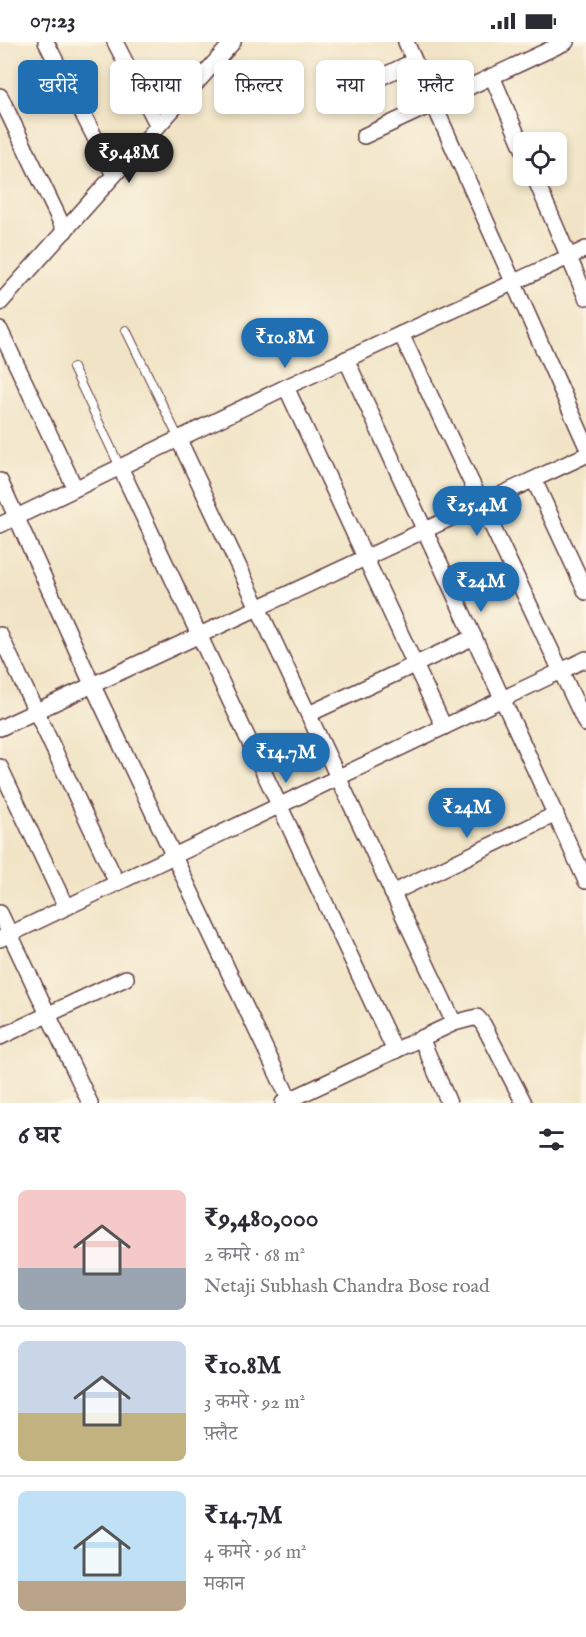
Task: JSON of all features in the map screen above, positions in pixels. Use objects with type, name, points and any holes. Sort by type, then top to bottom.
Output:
[{"type":"street","points":[[46,42],[114,176]]},
{"type":"street","points":[[115,42],[158,126]]},
{"type":"street","points":[[0,303],[233,42]]},
{"type":"street","points":[[474,84],[566,42]]},
{"type":"street","points":[[385,66],[411,48]]},
{"type":"street","points":[[492,76],[516,132]]},
{"type":"street","points":[[0,96],[64,231]]},
{"type":"street","points":[[364,136],[410,114]]},
{"type":"street","points":[[438,114],[586,445]]},
{"type":"street","points":[[538,186],[586,297]]},
{"type":"street","points":[[0,525],[179,441],[286,387],[586,249]]},
{"type":"street","points":[[0,330],[75,489]]},
{"type":"street","points":[[401,334],[586,724]]},
{"type":"street","points":[[346,359],[586,881]]},
{"type":"street","points":[[286,387],[444,727]]},
{"type":"street","points":[[179,441],[260,607],[454,1023]]},
{"type":"street","points":[[0,728],[586,455]]},
{"type":"street","points":[[120,467],[395,1051]]},
{"type":"street","points":[[534,480],[586,592]]},
{"type":"street","points":[[0,481],[92,684],[288,1102],[454,1023],[477,1017],[483,1024],[524,1103]]},
{"type":"street","points":[[0,635],[117,883]]},
{"type":"street","points":[[309,714],[474,637]]},
{"type":"street","points":[[5,936],[586,659]]},
{"type":"street","points":[[0,767],[66,907]]},
{"type":"street","points":[[393,893],[556,814]]},
{"type":"street","points":[[0,913],[5,936],[48,1016],[90,1103]]},
{"type":"street","points":[[0,1038],[126,978]]},
{"type":"street","points":[[421,1038],[449,1103]]},
{"type":"lane","points":[[126,330],[179,441]]},
{"type":"lane","points":[[73,368],[120,467]]}]
